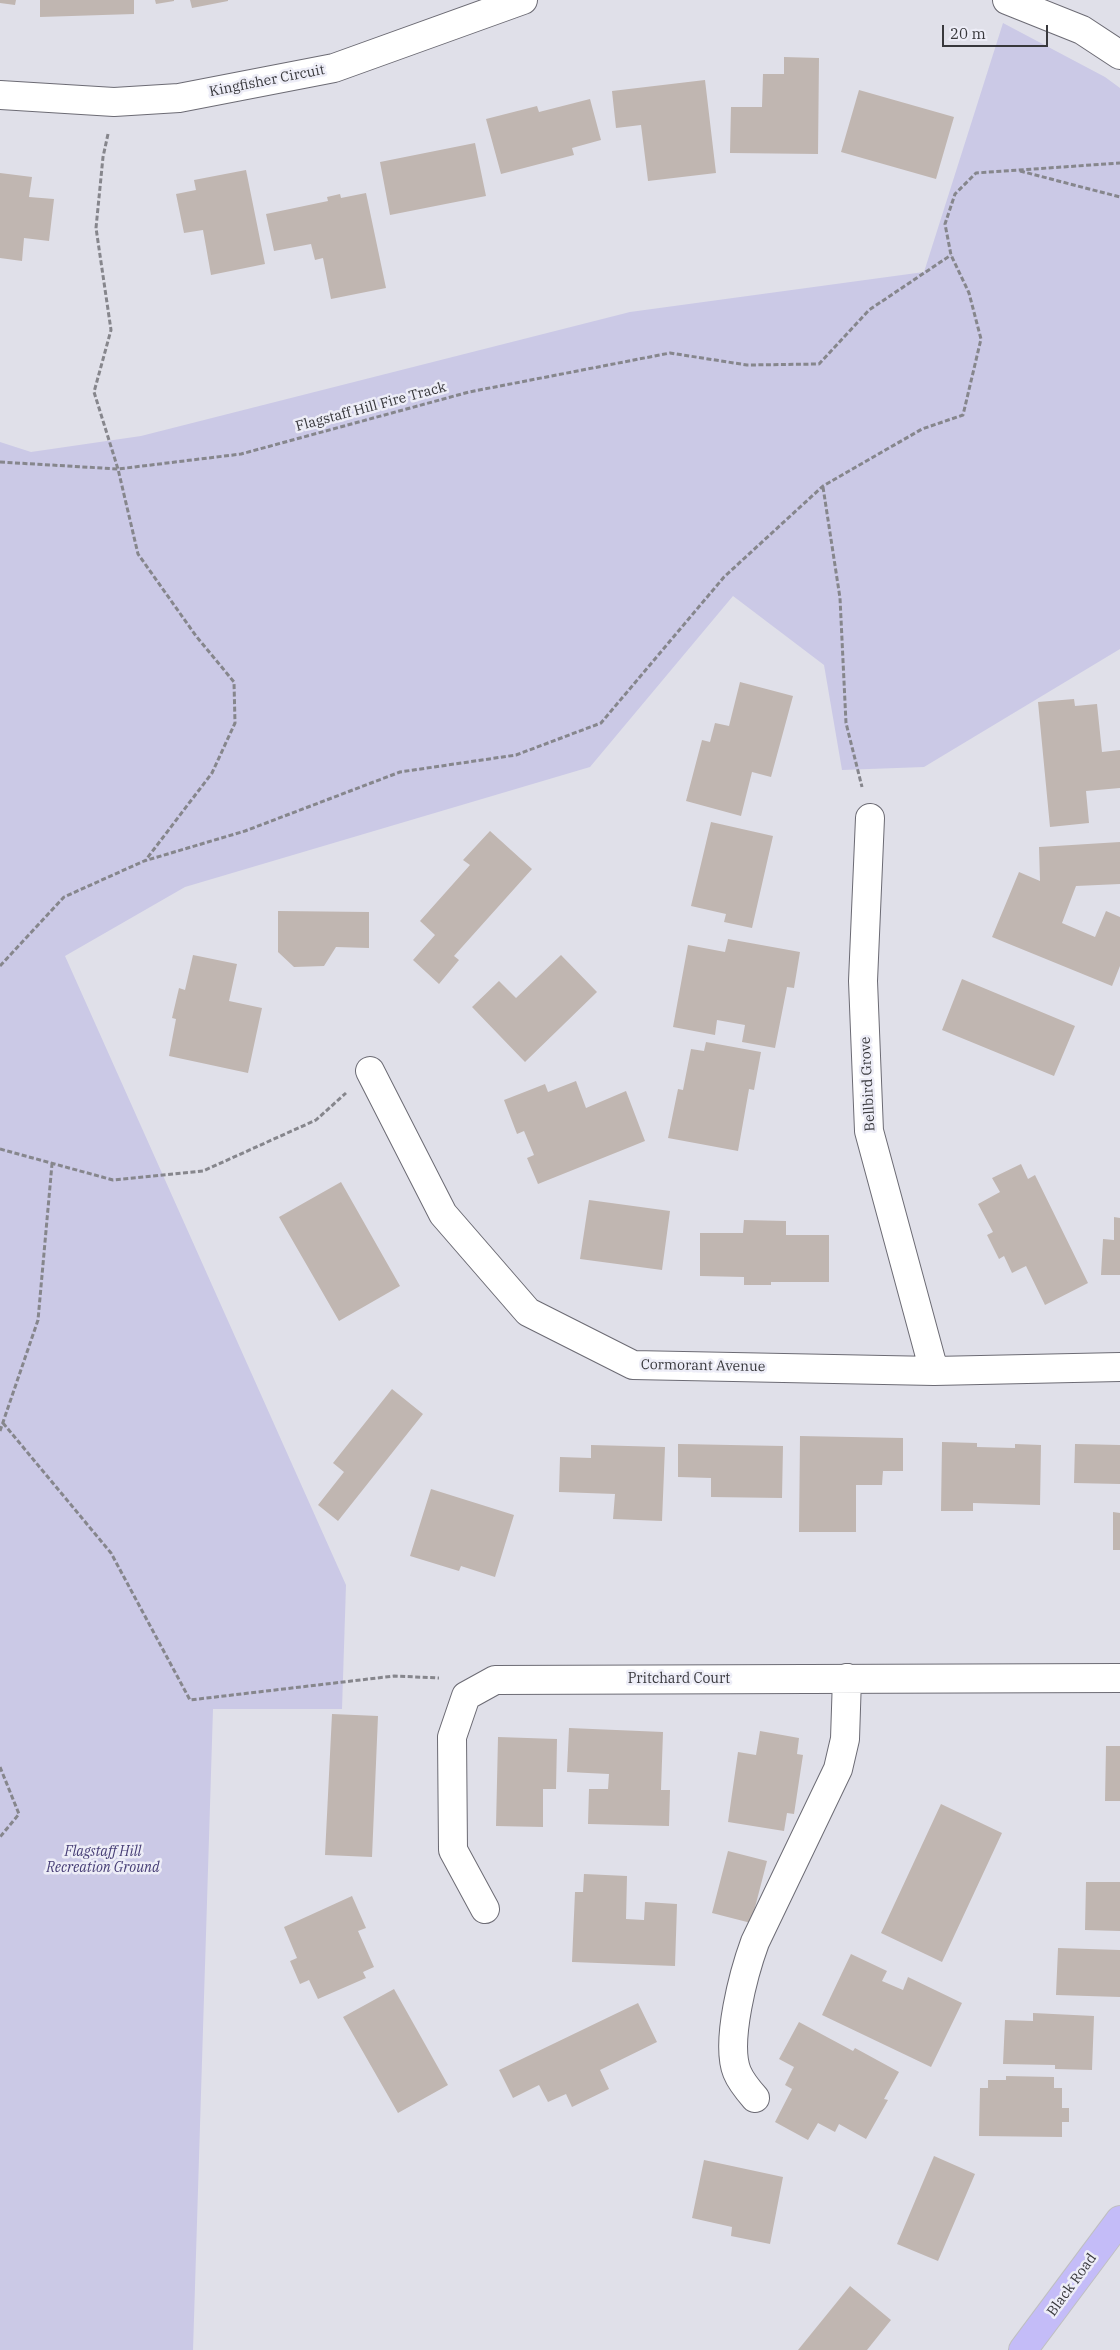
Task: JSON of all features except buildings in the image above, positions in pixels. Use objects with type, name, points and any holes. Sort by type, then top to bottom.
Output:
[{"type":"main road","name":"Black Road","points":[[1023,2350],[1118,2228]]},
{"type":"street","name":"Kingfisher Circuit","points":[[0,95],[114,102],[179,98],[334,68],[523,0]]},
{"type":"street","points":[[1008,0],[1082,30],[1120,55]]},
{"type":"street","name":"Bellbird Grove","points":[[870,818],[863,981],[869,1131],[934,1372]]},
{"type":"street","name":"Cormorant Avenue","points":[[370,1071],[443,1214],[528,1312],[633,1364],[934,1372],[1120,1367]]},
{"type":"street","points":[[755,2098],[737,2072],[734,2056],[736,2014],[746,1968],[755,1942],[838,1770],[845,1739],[847,1678]]},
{"type":"street","name":"Pritchard Court","points":[[485,1908],[453,1850],[452,1737],[466,1696],[495,1680],[1120,1678]]},
{"type":"path","points":[[114,102],[103,157],[96,228],[111,330],[94,392],[118,468],[138,554],[196,636],[234,682],[235,723],[212,772],[144,861]]},
{"type":"path","points":[[0,965],[64,897],[144,861],[245,831],[400,772],[516,755],[600,723],[724,577],[823,486],[922,429],[963,415],[981,339],[969,293],[951,255],[945,224],[955,194],[976,173],[1120,163]]},
{"type":"path","points":[[1017,170],[1120,197]]},
{"type":"path","name":"Flagstaff Hill Fire Track","points":[[0,462],[118,468],[241,454],[469,392],[670,353],[747,365],[819,364],[869,310],[951,255]]},
{"type":"path","points":[[823,486],[840,598],[846,723],[870,818]]},
{"type":"path","points":[[0,1149],[113,1180],[203,1171],[316,1120],[370,1071]]},
{"type":"path","points":[[0,1431],[38,1320],[52,1164]]},
{"type":"path","points":[[3,1423],[111,1553],[190,1700],[394,1676],[495,1680]]},
{"type":"path","points":[[0,1767],[18,1814],[0,1837]]},
{"type":"green space","name":"Flagstaff Hill Recreation Ground","points":[[1003,23],[1105,77],[1120,88],[1120,649],[924,767],[842,770],[824,665],[733,596],[590,767],[185,887],[65,956],[346,1585],[342,1709],[213,1709],[193,2350],[0,2350],[0,442],[31,452],[141,436],[630,312],[924,272]]}]
